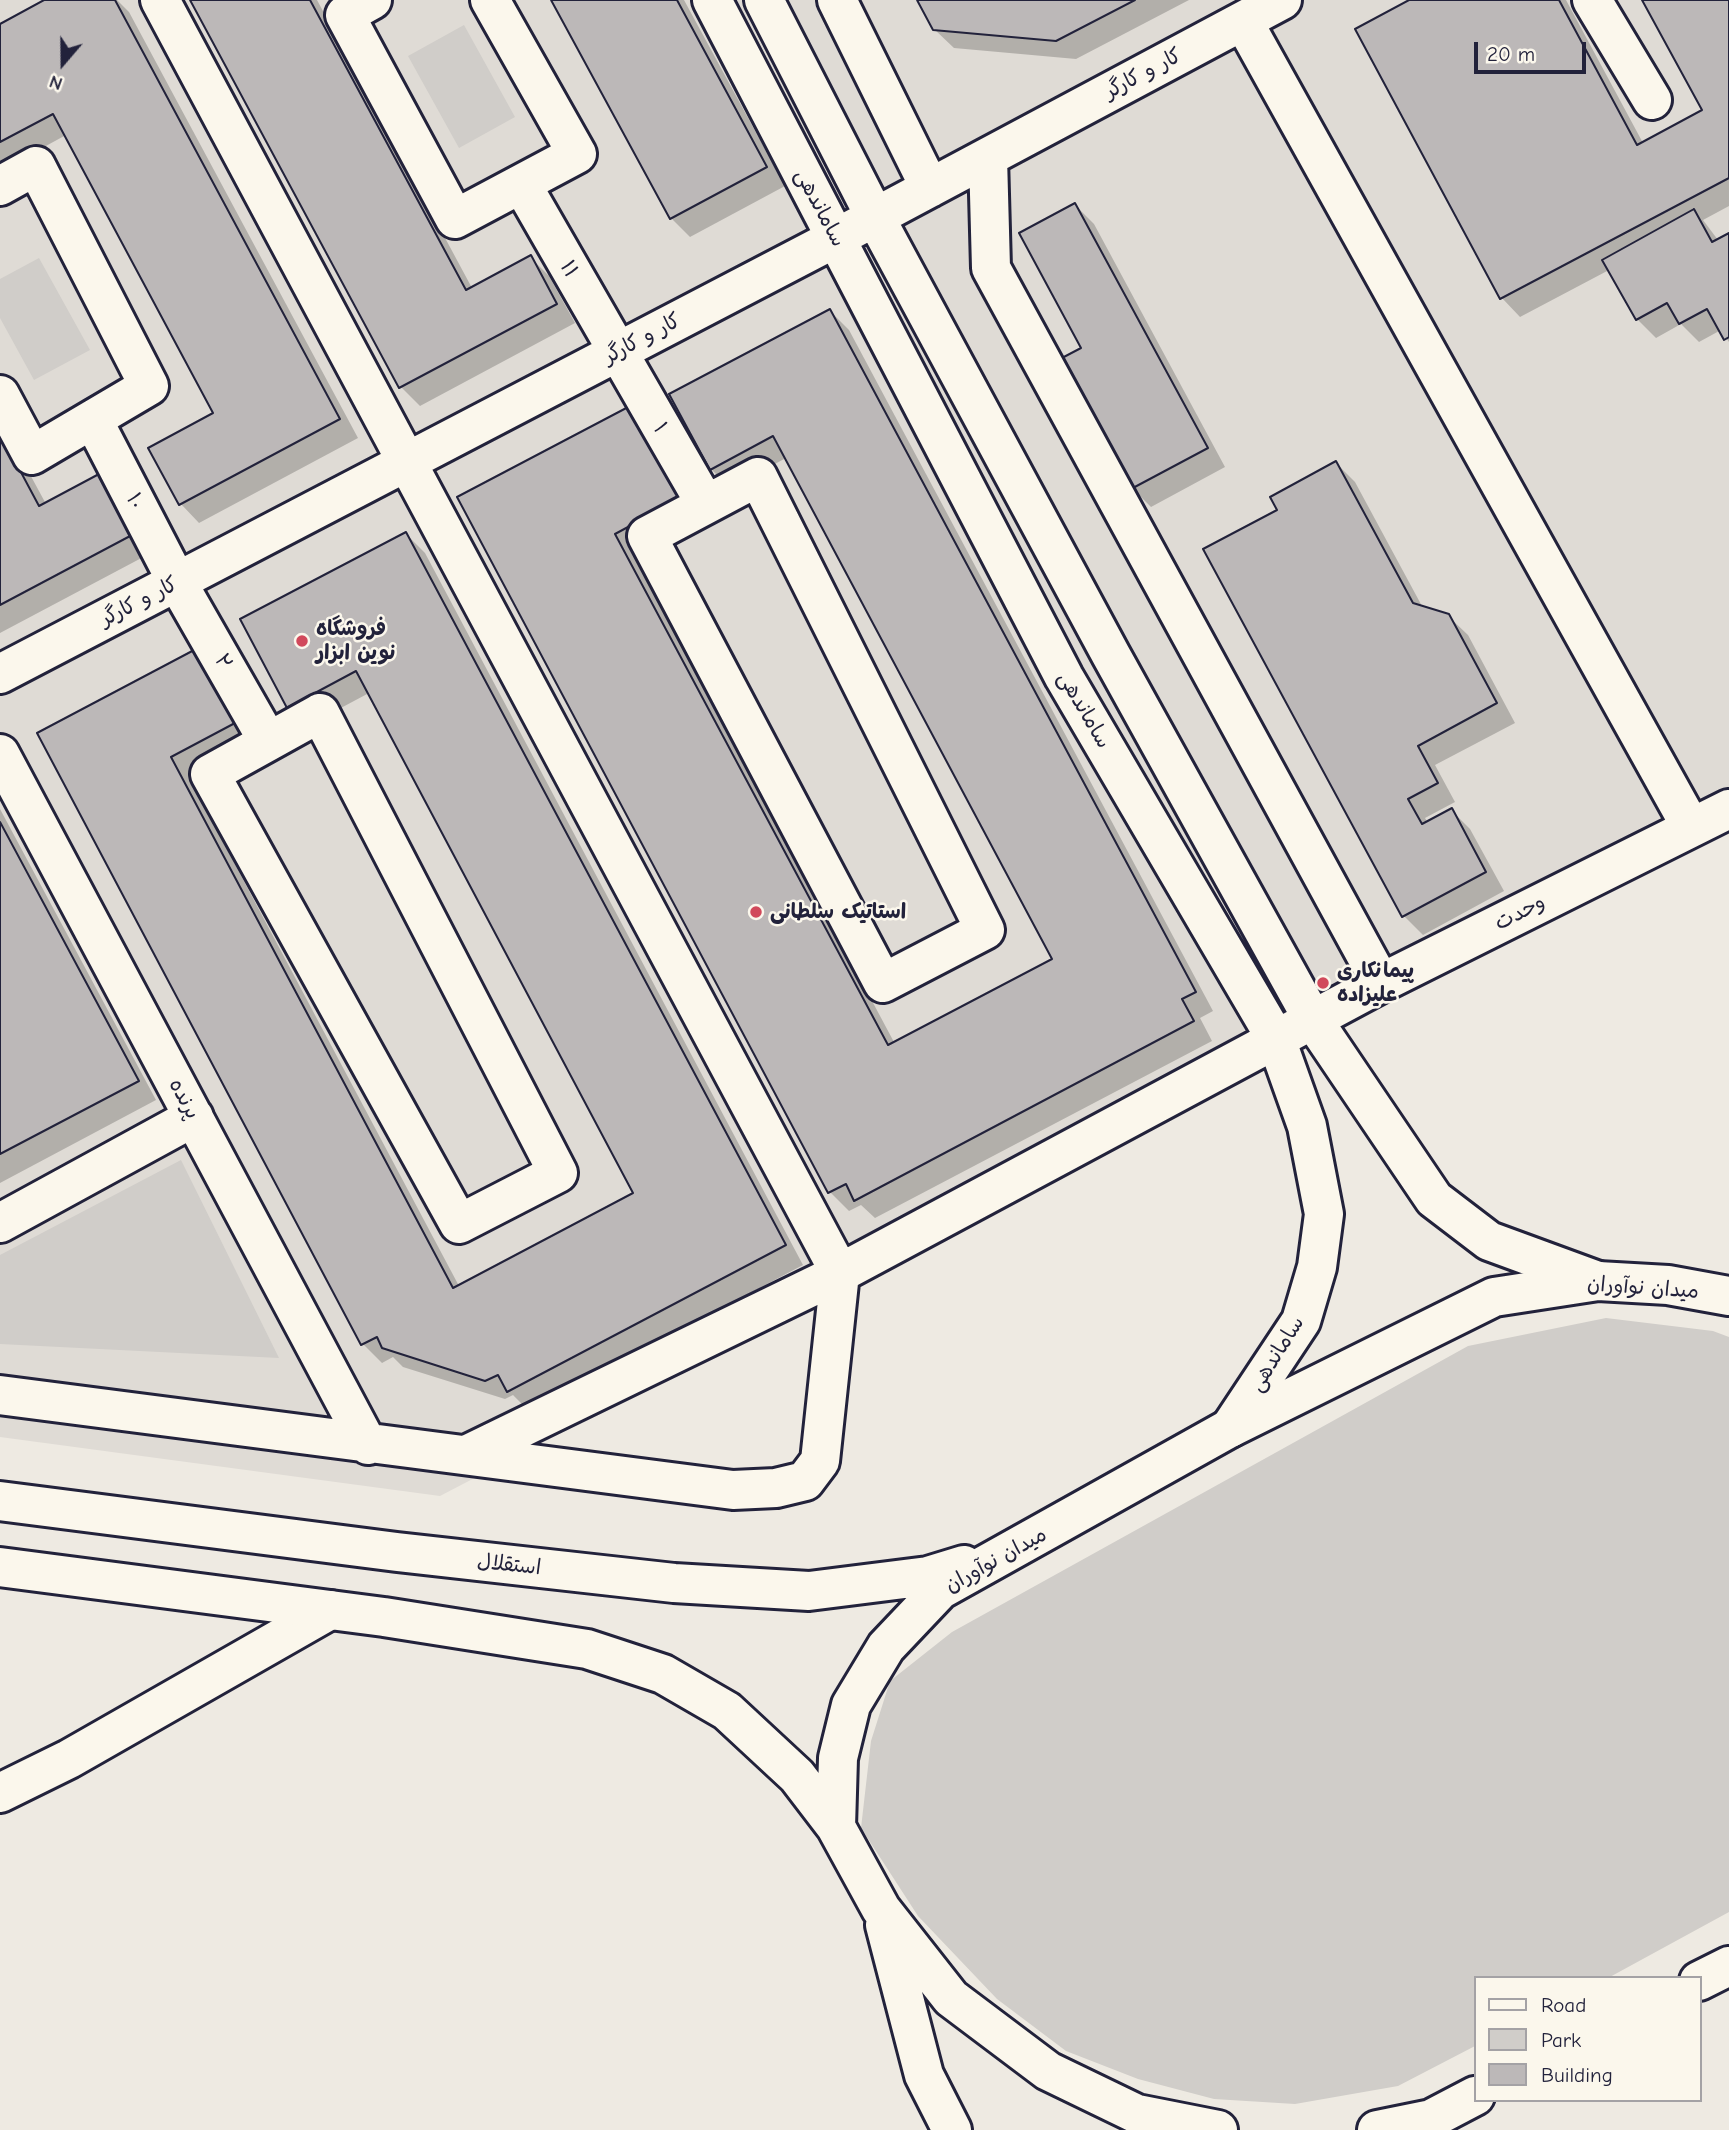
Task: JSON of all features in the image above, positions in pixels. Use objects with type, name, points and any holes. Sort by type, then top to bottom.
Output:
[{"type":"street","points":[[0,1395],[368,1445],[468,1454],[733,1490],[776,1488],[805,1481],[820,1461],[840,1272],[160,0]]},
{"type":"street","points":[[372,0],[345,15],[455,219],[577,154],[490,0]]},
{"type":"street","name":"ساماندهی","points":[[712,0],[1064,677],[1276,1039],[1307,1126],[1324,1214],[1318,1267],[1301,1321],[1230,1428]]},
{"type":"street","points":[[764,0],[875,217],[1111,655],[1313,1020],[1434,1199],[1489,1241],[1598,1281]]},
{"type":"street","points":[[837,0],[930,188]]},
{"type":"street","name":"کار و کارگر","points":[[0,674],[836,238],[1282,0]]},
{"type":"street","points":[[1592,0],[1652,100]]},
{"type":"street","points":[[1243,21],[1691,827]]},
{"type":"street","points":[[988,157],[991,268],[1381,983]]},
{"type":"street","points":[[0,187],[36,166],[149,386],[32,455],[0,395]]},
{"type":"street","name":"۱۱","points":[[522,184],[616,353]]},
{"type":"street","name":"۱","points":[[616,353],[705,503]]},
{"type":"street","name":"۱۰","points":[[93,420],[177,582]]},
{"type":"street","points":[[758,477],[985,930],[883,983],[647,536],[705,503],[758,477]]},
{"type":"street","name":"۲","points":[[177,582],[268,741]]},
{"type":"street","points":[[1064,677],[1111,655]]},
{"type":"street","points":[[320,713],[558,1173],[459,1224],[210,774],[268,741],[320,713]]},
{"type":"street","name":"پرنده","points":[[0,754],[368,1445]]},
{"type":"street","name":"وحدت","points":[[468,1454],[840,1272],[1381,983],[1729,808]]},
{"type":"street","points":[[0,1223],[194,1117]]},
{"type":"street","name":"میدان نوآوران","points":[[836,1827],[838,1758],[852,1706],[886,1647],[940,1590],[1230,1428],[1494,1297],[1598,1281],[1668,1285],[1729,1296]]},
{"type":"street","name":"استقلال","points":[[0,1500],[397,1552],[674,1583],[809,1591],[928,1576],[1016,1548]]},
{"type":"street","points":[[0,1567],[330,1610],[587,1649],[663,1674],[727,1711],[797,1776],[836,1827],[881,1909],[951,1997],[1048,2071],[1137,2113],[1218,2130]]},
{"type":"street","points":[[0,1793],[68,1759],[330,1610]]},
{"type":"street","points":[[881,1909],[924,2075],[952,2130]]},
{"type":"street","points":[[1701,1980],[1729,1966]]},
{"type":"street","points":[[1377,2130],[1425,2125],[1474,2097]]},
{"type":"shaded area","points":[[0,0],[1729,0],[1729,824],[440,1496],[0,1437]]},
{"type":"green space","points":[[464,25],[515,117],[459,148],[408,56]]},
{"type":"green space","points":[[39,258],[90,350],[34,380],[0,318],[0,279]]},
{"type":"green space","points":[[181,1160],[279,1358],[0,1344],[0,1255]]},
{"type":"green space","points":[[1606,1318],[1713,1331],[1729,1337],[1729,1912],[1612,1976],[1474,1976],[1474,2047],[1398,2086],[1295,2104],[1214,2099],[1138,2079],[1066,2051],[997,1999],[918,1916],[861,1828],[871,1741],[890,1681],[952,1632],[1468,1346]]},
{"type":"building","points":[[44,0],[115,0],[340,419],[179,505],[148,448],[213,413],[53,114],[0,142],[0,24]]},
{"type":"building","points":[[190,0],[310,0],[466,290],[531,255],[557,304],[399,388]]},
{"type":"building","points":[[551,0],[677,0],[767,167],[670,219]]},
{"type":"building","points":[[917,0],[1135,0],[1056,41],[933,30]]},
{"type":"building","points":[[1409,0],[1559,0],[1637,145],[1702,110],[1642,0],[1729,0],[1729,178],[1500,299],[1355,29]]},
{"type":"building","points":[[1075,203],[1208,448],[1131,489],[1060,359],[1081,348],[1019,233]]},
{"type":"building","points":[[1694,209],[1712,242],[1729,233],[1729,337],[1724,340],[1707,309],[1679,324],[1667,303],[1636,320],[1602,260]]},
{"type":"building","points":[[830,309],[1196,992],[1182,999],[1194,1021],[854,1201],[846,1184],[828,1193],[457,497],[632,405],[682,498],[615,534],[888,1045],[1052,959],[773,436],[710,470],[669,394]]},
{"type":"building","points":[[0,433],[39,506],[99,474],[132,535],[0,605]]},
{"type":"building","points":[[1336,461],[1413,603],[1449,614],[1497,703],[1418,746],[1438,783],[1408,799],[1422,824],[1452,808],[1486,872],[1402,917],[1203,549],[1277,510],[1270,497]]},
{"type":"building","points":[[406,532],[786,1245],[507,1392],[498,1375],[485,1381],[382,1348],[377,1337],[361,1345],[37,733],[196,649],[235,723],[171,757],[453,1288],[633,1193],[356,671],[287,708],[240,619]]},
{"type":"building","points":[[0,822],[139,1081],[0,1154]]},
{"type":"place","name":"فروشگاه نوین ابزار","points":[[302,641]]},
{"type":"place","name":"استاتیک سلطانی","points":[[756,912]]},
{"type":"place","name":"پیمانکاری علیزاده","points":[[1323,983]]}]
